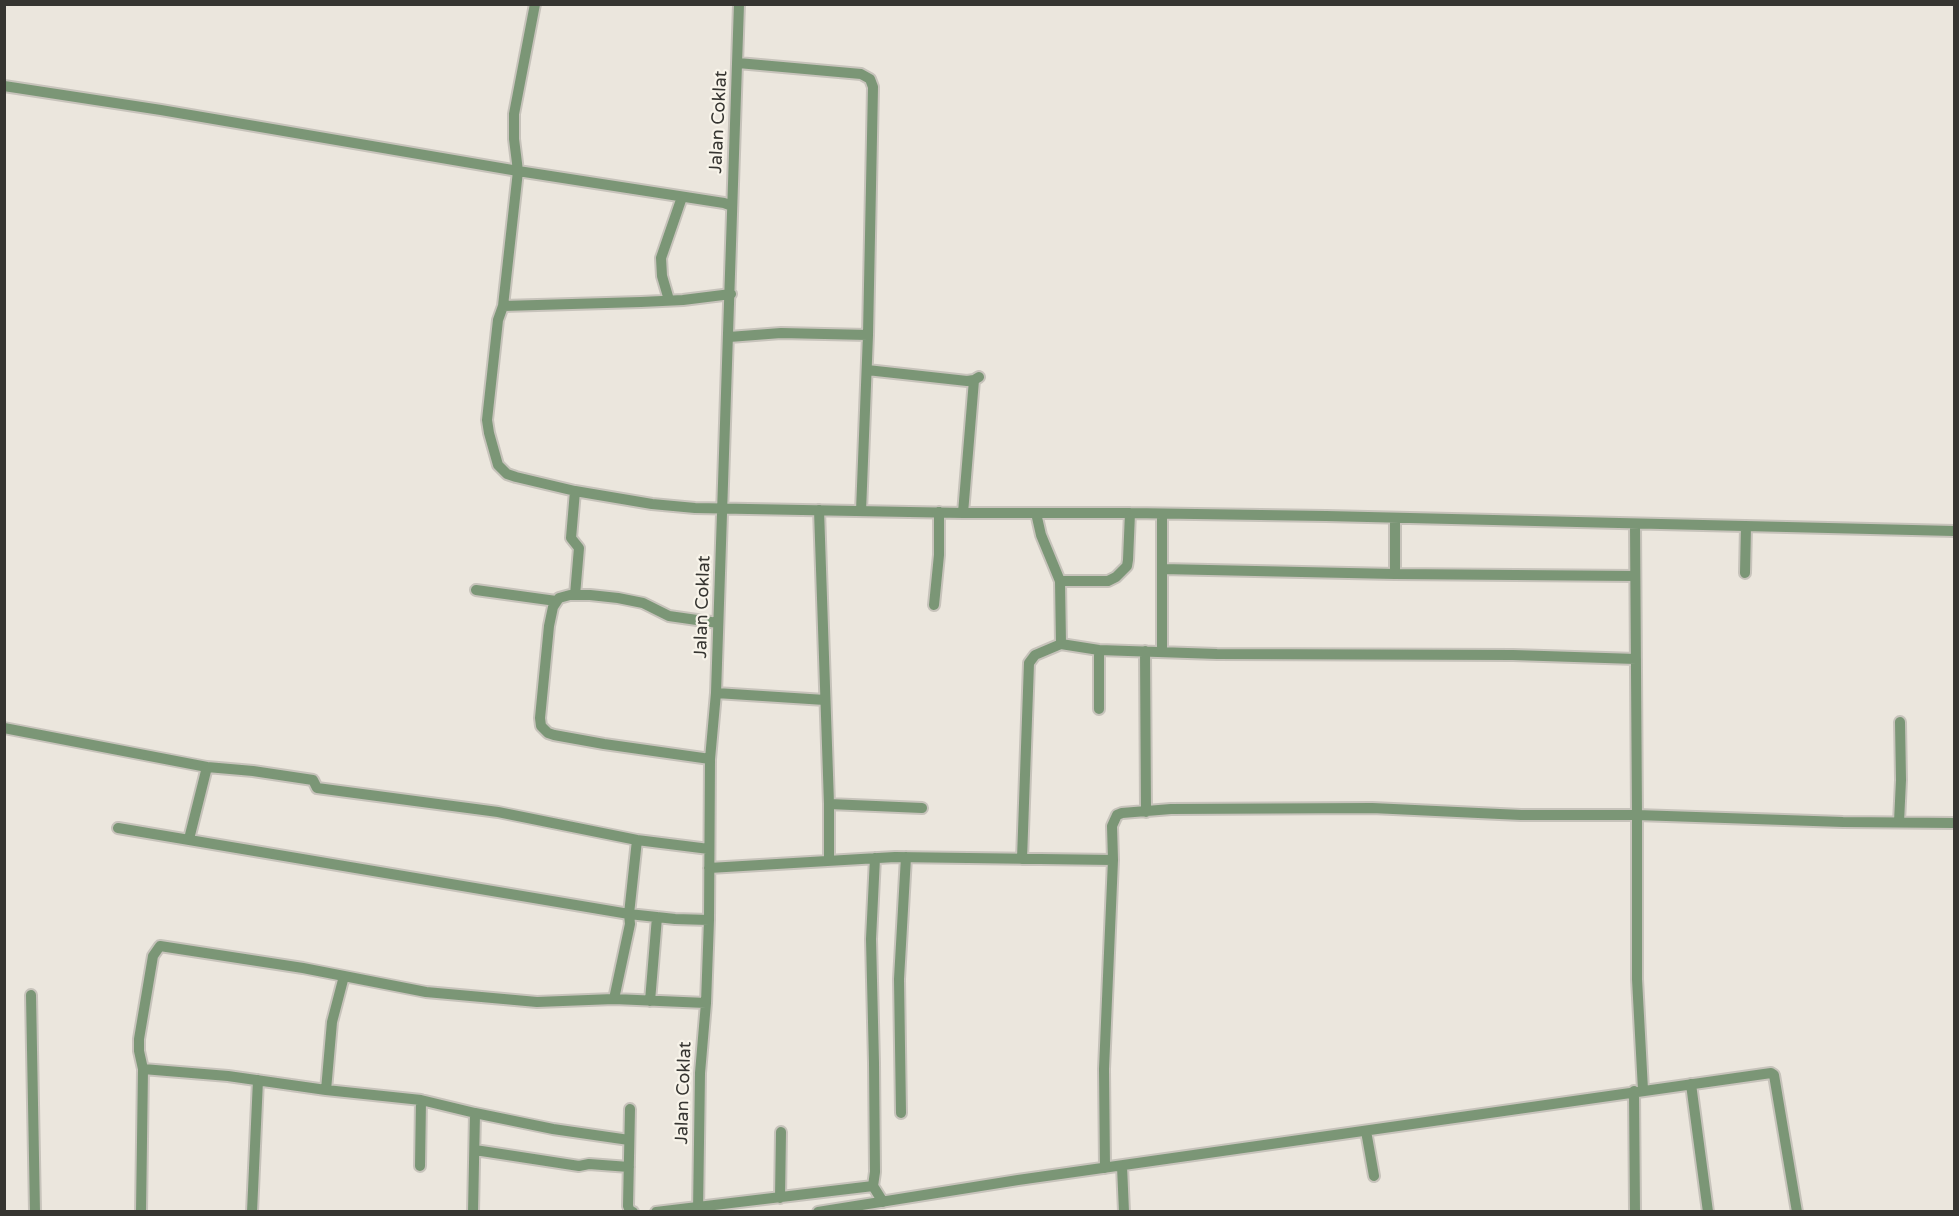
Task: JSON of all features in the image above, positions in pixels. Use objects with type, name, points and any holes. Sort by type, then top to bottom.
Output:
[{"type":"street","points":[[535,4],[514,114],[518,171],[503,306],[498,320],[488,399],[487,420],[491,441],[498,465],[507,474],[575,491],[680,507],[963,513],[1130,513],[1496,519],[1635,525],[1708,524],[1954,531]]},
{"type":"street","name":"Jalan Coklat","points":[[698,1209],[700,1073],[706,1003],[709,920],[710,759],[716,693],[739,4]]},
{"type":"street","points":[[738,63],[861,74],[869,77],[872,83],[868,335],[861,511]]},
{"type":"street","points":[[4,86],[732,206]]},
{"type":"street","points":[[669,300],[662,276],[661,258],[682,197]]},
{"type":"street","points":[[503,306],[669,300],[731,294]]},
{"type":"street","points":[[729,337],[782,333],[868,335]]},
{"type":"street","points":[[867,370],[967,381],[977,378],[963,513]]},
{"type":"street","points":[[575,491],[571,538],[579,548],[575,595]]},
{"type":"street","points":[[819,510],[829,860]]},
{"type":"street","points":[[934,605],[939,555],[939,512]]},
{"type":"street","points":[[1036,513],[1043,540],[1060,580],[1061,644]]},
{"type":"street","points":[[1060,580],[1108,580],[1127,566],[1130,513]]},
{"type":"street","points":[[1162,514],[1162,651]]},
{"type":"street","points":[[1395,519],[1395,574]]},
{"type":"street","points":[[1635,525],[1636,979],[1639,1090],[1635,1212]]},
{"type":"street","points":[[1745,573],[1746,526]]},
{"type":"street","points":[[1162,569],[1635,576]]},
{"type":"street","points":[[476,590],[556,601]]},
{"type":"street","points":[[710,759],[554,735],[544,729],[540,722],[541,702],[549,626],[553,607],[562,597],[590,595],[637,601],[669,616],[718,623]]},
{"type":"street","points":[[1022,860],[1029,663],[1035,655],[1061,644],[1099,650],[1217,654],[1514,655],[1636,659]]},
{"type":"street","points":[[1099,650],[1099,709]]},
{"type":"street","points":[[1145,651],[1146,812]]},
{"type":"street","points":[[716,693],[825,700]]},
{"type":"street","points":[[1899,822],[1900,722]]},
{"type":"street","points":[[4,728],[207,767],[313,780],[317,788],[498,812],[637,843],[709,849]]},
{"type":"street","points":[[189,839],[207,767]]},
{"type":"street","points":[[829,804],[922,808]]},
{"type":"street","points":[[1105,1168],[1104,1069],[1113,826],[1117,815],[1171,809],[1372,808],[1521,815],[1637,815],[1843,822],[1954,823]]},
{"type":"street","points":[[118,828],[628,914],[709,920]]},
{"type":"street","points":[[614,999],[630,924],[628,914],[637,843]]},
{"type":"street","points":[[901,1113],[899,979],[906,857]]},
{"type":"street","points":[[709,868],[906,857],[1113,860]]},
{"type":"street","points":[[875,858],[871,939],[875,1172],[873,1186],[883,1202]]},
{"type":"street","points":[[650,1001],[657,917]]},
{"type":"street","points":[[141,1212],[144,1069],[139,1051],[153,956],[160,946],[303,968],[426,992],[513,1001],[570,1002],[614,999],[706,1003]]},
{"type":"street","points":[[326,1090],[332,1022],[344,976]]},
{"type":"street","points":[[31,995],[35,1212]]},
{"type":"street","points":[[144,1069],[421,1100],[553,1129],[629,1140]]},
{"type":"street","points":[[818,1212],[1105,1168],[1771,1072],[1774,1075],[1797,1212]]},
{"type":"street","points":[[252,1212],[258,1080]]},
{"type":"street","points":[[1691,1084],[1708,1212]]},
{"type":"street","points":[[420,1166],[421,1100]]},
{"type":"street","points":[[630,1109],[628,1206],[633,1212]]},
{"type":"street","points":[[473,1212],[476,1113]]},
{"type":"street","points":[[1366,1131],[1374,1176]]},
{"type":"street","points":[[780,1198],[782,1132]]},
{"type":"street","points":[[475,1150],[579,1166],[589,1164],[629,1167]]},
{"type":"street","points":[[1122,1166],[1124,1212]]},
{"type":"street","points":[[659,1211],[698,1209],[873,1186]]}]
